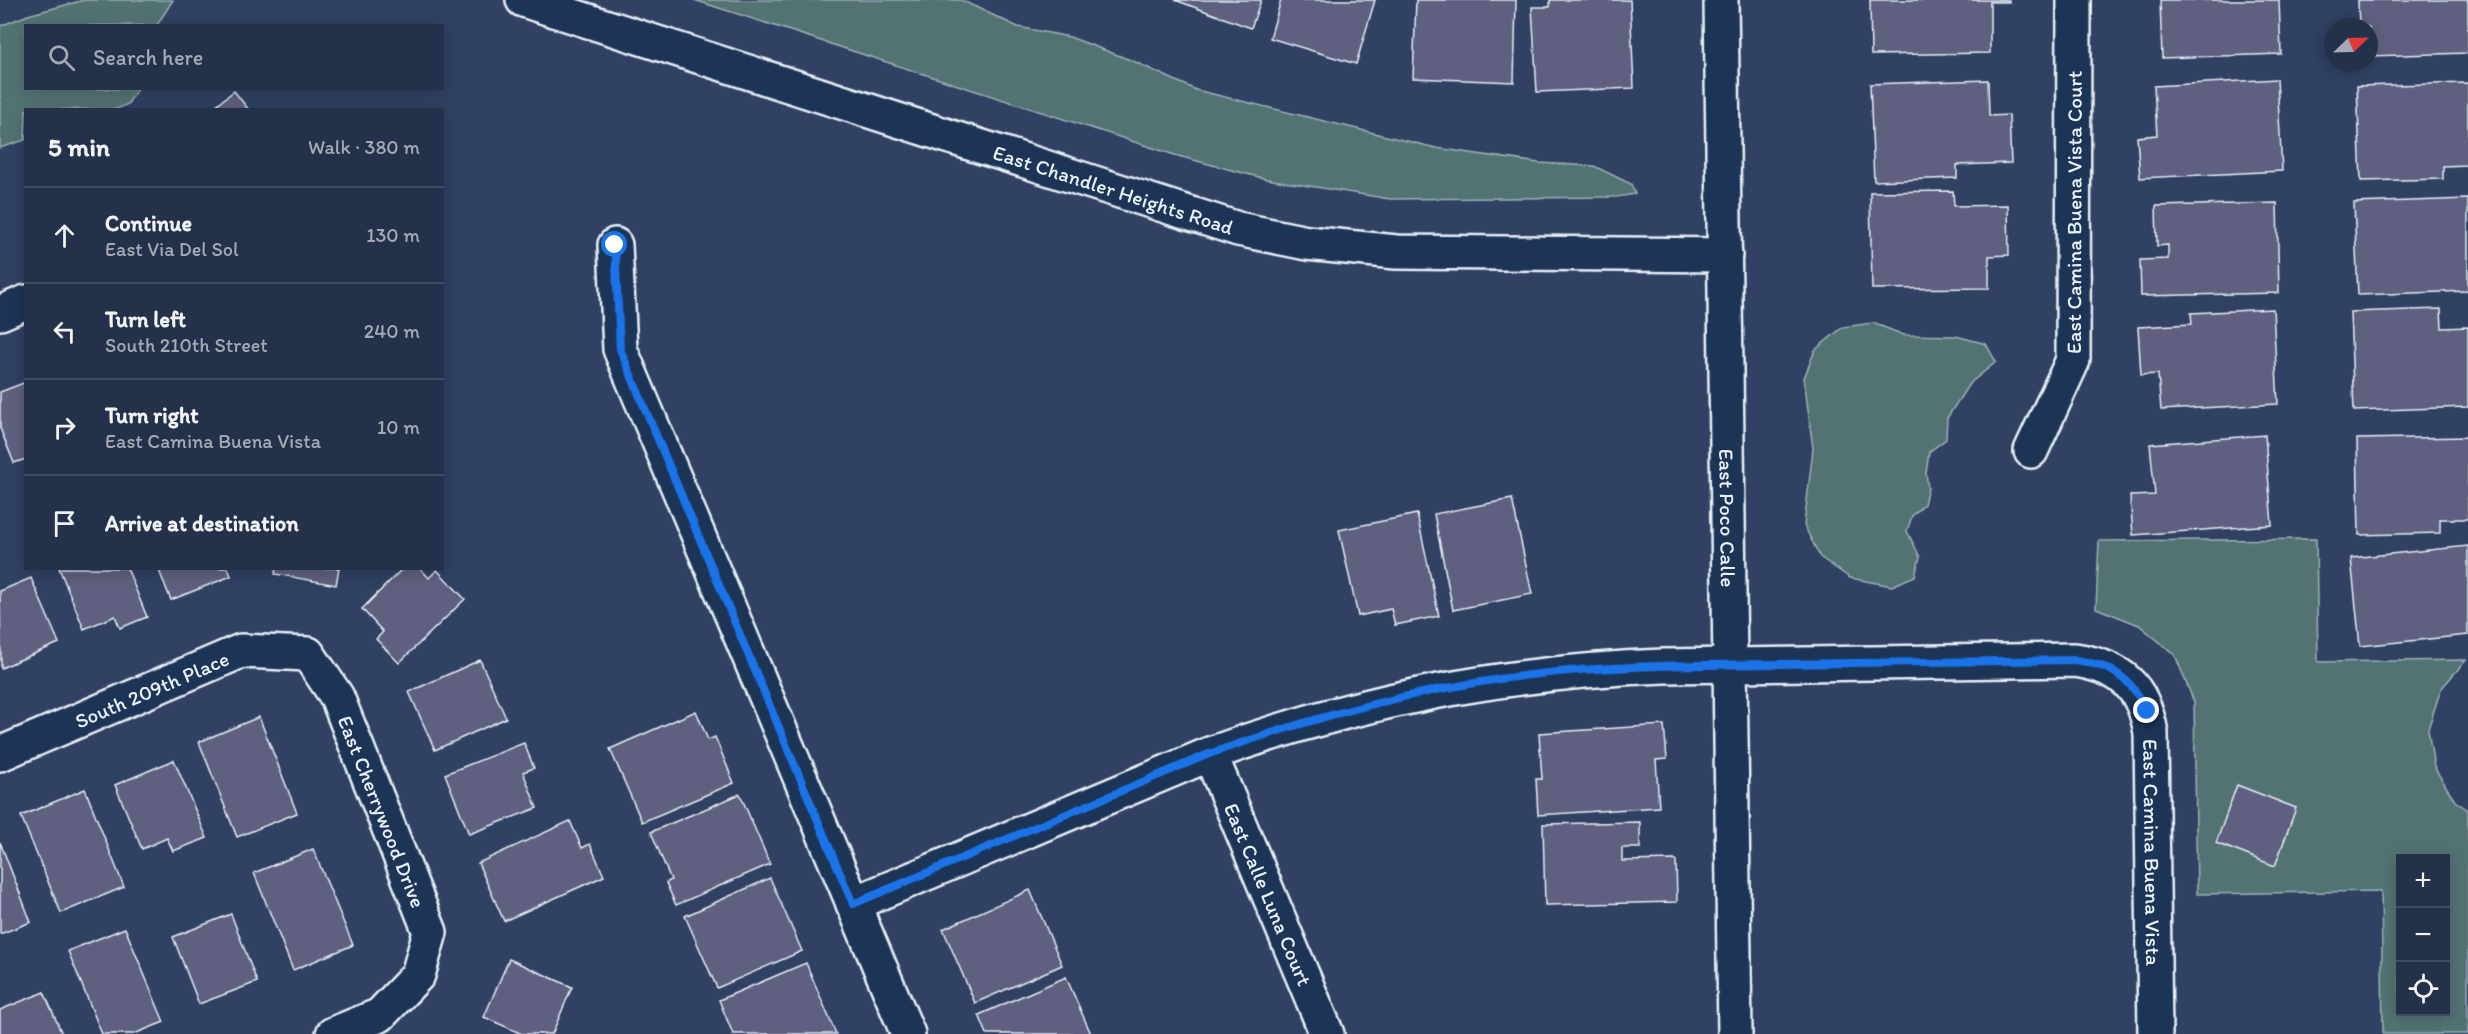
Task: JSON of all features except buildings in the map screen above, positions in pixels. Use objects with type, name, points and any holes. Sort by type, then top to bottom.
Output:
[{"type":"street","name":"East Chandler Heights Road","points":[[523,0],[1238,229],[1307,243],[1396,252],[1725,255]]},
{"type":"street","name":"East Poco Calle","points":[[1721,0],[1735,1034]]},
{"type":"street","name":"East Camina Buena Vista Court","points":[[2031,451],[2073,360],[2074,0]]},
{"type":"street","points":[[615,245],[620,349],[908,1034]]},
{"type":"street","points":[[0,313],[24,304]]},
{"type":"street","name":"South 209th Place","points":[[0,754],[241,651],[308,654]]},
{"type":"street","name":"East Cherrywood Drive","points":[[308,654],[337,697],[430,932],[418,975],[380,1015],[333,1034]]},
{"type":"street","name":"East Camina Buena Vista","points":[[1730,665],[2075,660],[2097,663],[2125,678],[2140,696],[2147,711],[2151,733],[2156,1034]]},
{"type":"street","points":[[853,904],[1209,754],[1320,718],[1398,698],[1530,675],[1603,668],[1730,665]]},
{"type":"street","name":"East Calle Luna Court","points":[[1209,754],[1327,1034]]},
{"type":"green space","points":[[84,0],[173,0],[158,24],[24,24],[24,90],[136,90],[128,104],[119,108],[24,108],[24,140],[0,148],[0,26],[28,15]]},
{"type":"green space","points":[[694,0],[961,0],[1018,27],[1070,37],[1133,61],[1196,90],[1436,148],[1539,163],[1594,166],[1631,184],[1635,194],[1616,197],[1390,199],[1266,179],[1178,156]]},
{"type":"green space","points":[[1873,323],[1904,335],[1956,336],[1986,344],[1996,362],[1969,384],[1947,418],[1946,439],[1929,452],[1926,473],[1928,488],[1924,504],[1912,516],[1907,531],[1920,557],[1915,576],[1892,586],[1850,578],[1820,557],[1804,525],[1813,449],[1804,378],[1815,350],[1843,327]]},
{"type":"green space","points":[[2316,539],[2318,662],[2466,660],[2441,689],[2428,729],[2434,767],[2455,801],[2468,810],[2468,1034],[2383,1034],[2381,891],[2197,894],[2194,702],[2175,655],[2139,625],[2096,608],[2099,541]]},
{"type":"route","points":[[615,245],[620,349],[853,904],[1209,754],[1256,737],[1398,698],[1530,675],[1603,668],[1664,666],[2075,660],[2097,663],[2125,678],[2140,696],[2147,711]]}]
